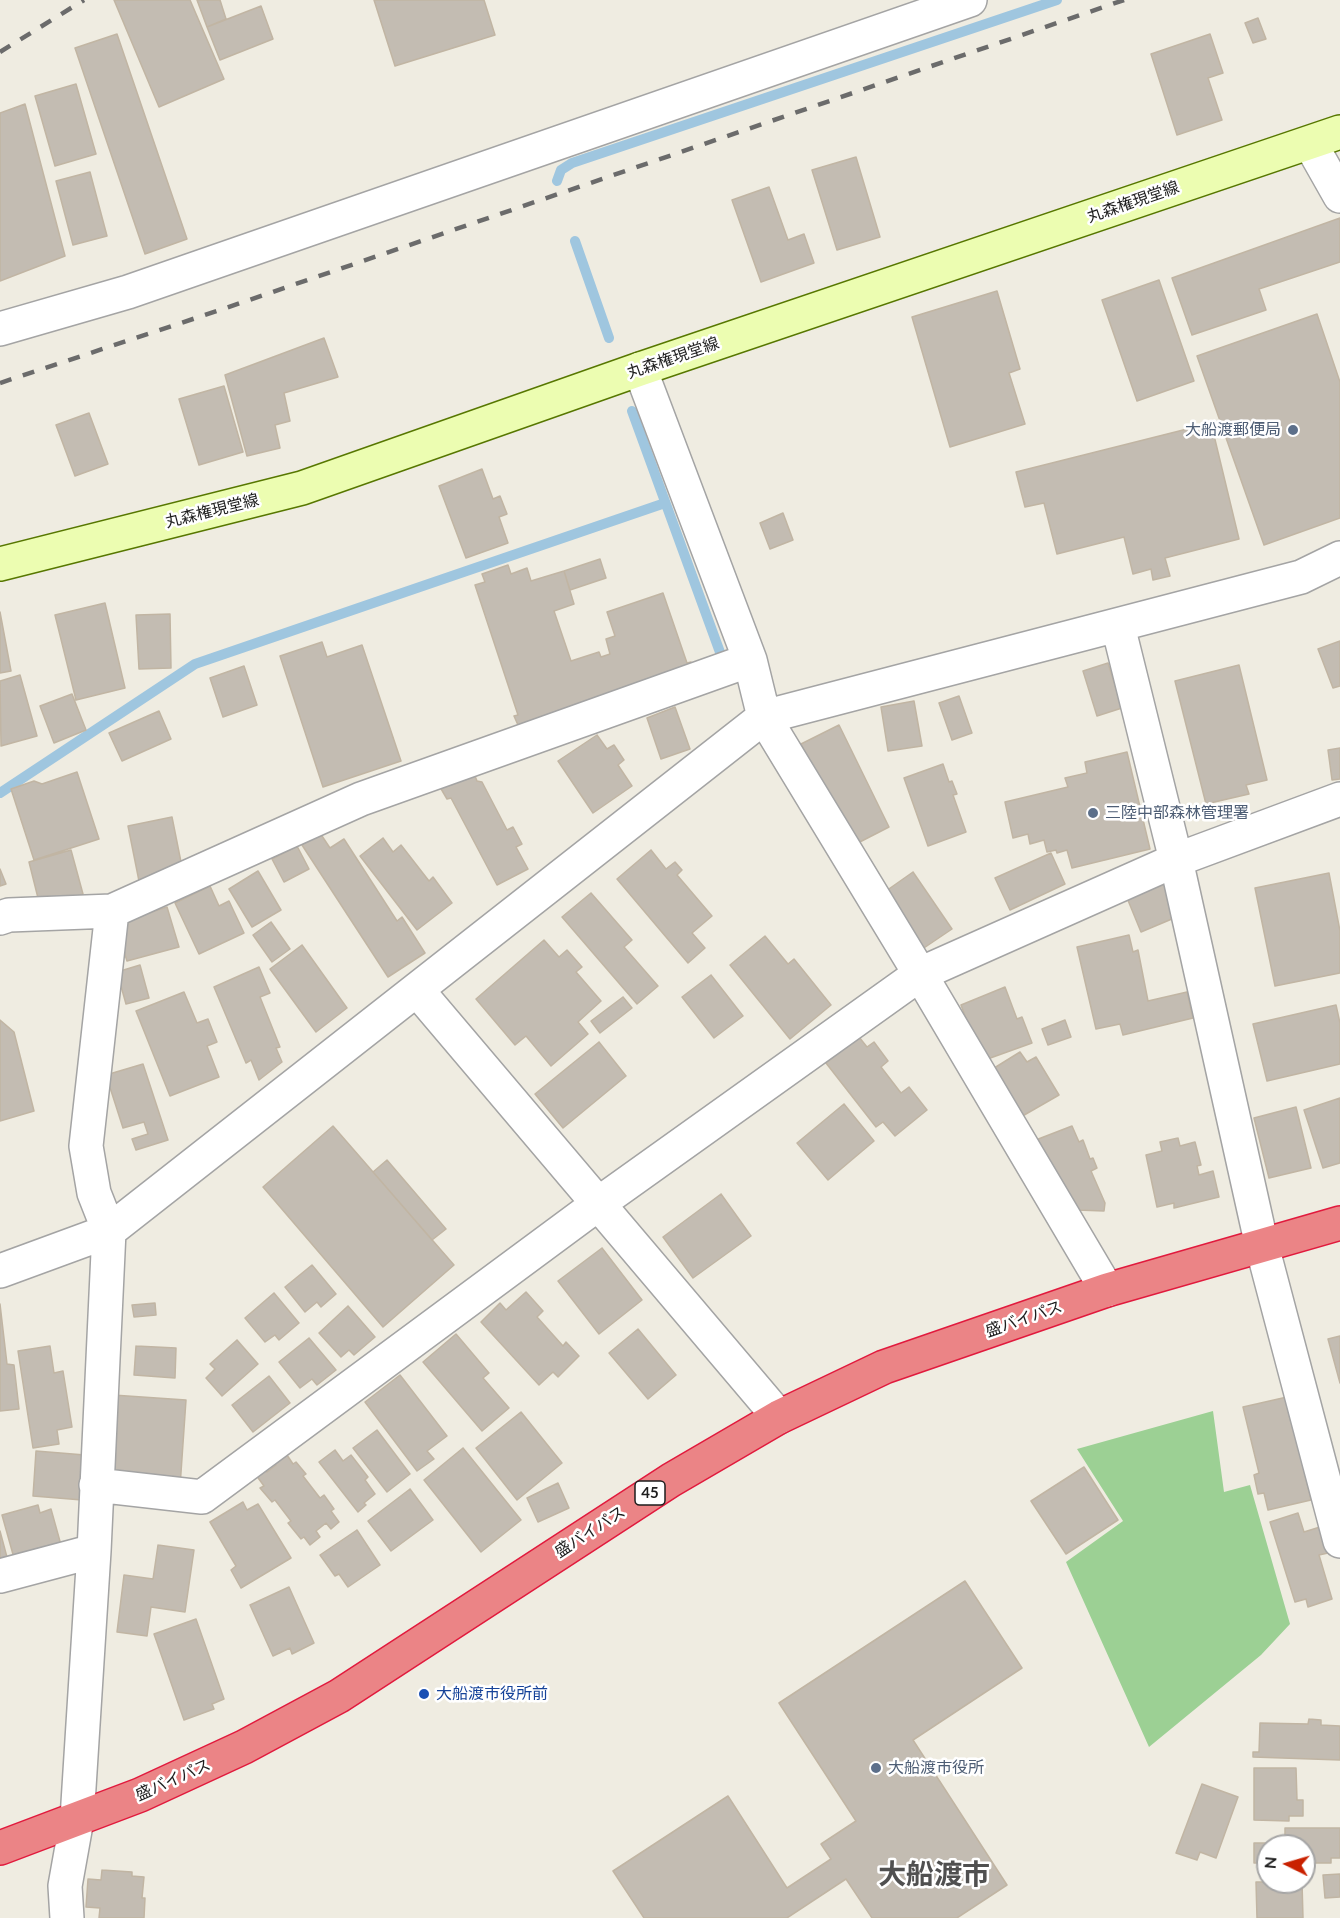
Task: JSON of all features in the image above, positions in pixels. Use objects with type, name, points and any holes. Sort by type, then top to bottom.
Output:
[{"type":"highway","name":"盛バイパス","points":[[0,1848],[140,1795],[244,1747],[339,1696],[670,1480],[779,1417],[884,1367],[1107,1290],[1340,1223]]},
{"type":"main road","name":"丸森権現堂線","points":[[0,564],[302,488],[640,369],[1340,132]]},
{"type":"street","points":[[0,329],[128,292],[970,0]]},
{"type":"street","points":[[1310,142],[1340,196]]},
{"type":"street","points":[[640,369],[750,660],[764,717],[920,974],[1107,1290]]},
{"type":"street","points":[[0,1271],[109,1231],[764,717],[1301,577],[1340,558]]},
{"type":"street","points":[[1118,626],[1176,860],[1262,1246],[1340,1541]]},
{"type":"street","points":[[0,918],[9,915],[112,911],[361,799],[750,660]]},
{"type":"street","points":[[96,1485],[202,1497],[598,1203],[920,974],[1176,860],[1340,799]]},
{"type":"street","points":[[67,1918],[65,1886],[77,1819],[94,1551],[109,1231],[94,1193],[86,1146],[112,911]]},
{"type":"street","points":[[417,990],[779,1417]]},
{"type":"street","points":[[0,1576],[94,1551]]},
{"type":"green space","points":[[1213,1411],[1224,1492],[1250,1485],[1290,1624],[1261,1655],[1149,1747],[1066,1562],[1123,1521],[1077,1449]]},
{"type":"building","points":[[114,0],[190,0],[224,79],[159,107]]},
{"type":"building","points":[[197,0],[220,0],[226,19],[207,27]]},
{"type":"building","points":[[374,0],[484,0],[495,35],[395,66]]},
{"type":"building","points":[[261,6],[273,39],[220,60],[207,27]]},
{"type":"building","points":[[1258,18],[1266,39],[1253,43],[1245,23]]},
{"type":"building","points":[[117,34],[187,239],[145,254],[75,48]]},
{"type":"building","points":[[1210,34],[1223,73],[1208,78],[1222,120],[1177,135],[1151,54]]},
{"type":"building","points":[[76,84],[96,154],[55,166],[35,96]]},
{"type":"building","points":[[25,104],[65,256],[0,281],[0,113]]},
{"type":"building","points":[[856,157],[880,237],[837,250],[812,170]]},
{"type":"building","points":[[90,172],[107,236],[73,245],[56,181]]},
{"type":"building","points":[[769,187],[788,240],[804,234],[814,263],[761,282],[732,200]]},
{"type":"building","points":[[1340,218],[1340,262],[1259,289],[1266,310],[1192,335],[1172,278]]},
{"type":"building","points":[[1159,280],[1194,381],[1137,401],[1102,300]]},
{"type":"building","points":[[997,291],[1020,369],[1009,373],[1025,424],[950,447],[912,317]]},
{"type":"building","points":[[1317,314],[1340,382],[1340,518],[1264,545],[1197,356]]},
{"type":"building","points":[[324,338],[338,377],[284,393],[290,421],[275,425],[280,448],[247,456],[225,375]]},
{"type":"building","points":[[224,386],[243,452],[199,465],[179,399]]},
{"type":"building","points":[[89,413],[108,464],[75,476],[56,425]]},
{"type":"building","points":[[1211,423],[1239,539],[1165,558],[1170,576],[1153,580],[1151,569],[1133,574],[1124,537],[1057,554],[1044,503],[1025,507],[1016,472]]},
{"type":"building","points":[[482,469],[493,499],[500,496],[507,514],[499,517],[508,543],[466,558],[439,486]]},
{"type":"building","points":[[783,513],[793,540],[770,549],[760,523]]},
{"type":"building","points":[[600,559],[606,578],[570,590],[564,571]]},
{"type":"building","points":[[508,565],[511,574],[527,568],[531,581],[564,571],[574,604],[554,611],[571,661],[599,652],[601,657],[610,654],[606,639],[615,636],[607,612],[663,593],[687,663],[691,662],[694,670],[638,685],[518,725],[514,716],[518,715],[475,585],[485,582],[482,574]]},
{"type":"building","points":[[105,603],[125,688],[76,700],[55,615]]},
{"type":"building","points":[[0,612],[11,671],[0,673]]},
{"type":"building","points":[[170,614],[171,668],[139,669],[136,615]]},
{"type":"building","points":[[1340,641],[1340,686],[1333,688],[1318,649]]},
{"type":"building","points":[[322,642],[327,657],[362,645],[401,761],[323,787],[280,656]]},
{"type":"building","points":[[1108,663],[1122,708],[1097,716],[1083,671]]},
{"type":"building","points":[[1239,665],[1267,780],[1246,785],[1249,794],[1206,804],[1175,681]]},
{"type":"building","points":[[244,666],[257,705],[223,717],[210,678]]},
{"type":"building","points":[[20,675],[37,736],[1,746],[0,681]]},
{"type":"building","points":[[72,694],[86,730],[54,743],[40,706]]},
{"type":"building","points":[[959,696],[972,733],[952,740],[939,703]]},
{"type":"building","points":[[914,701],[922,746],[888,751],[881,707]]},
{"type":"building","points":[[675,707],[690,749],[661,759],[647,718]]},
{"type":"building","points":[[159,711],[171,739],[122,761],[109,733]]},
{"type":"building","points":[[839,725],[889,827],[852,846],[801,744]]},
{"type":"building","points":[[597,735],[607,749],[614,745],[624,760],[618,765],[632,786],[593,813],[558,761]]},
{"type":"building","points":[[1340,748],[1340,779],[1332,780],[1328,750]]},
{"type":"building","points":[[1127,752],[1150,849],[1072,868],[1067,850],[1057,853],[1056,850],[1047,852],[1044,840],[1030,844],[1028,834],[1013,838],[1005,802],[1068,787],[1065,778],[1087,773],[1085,762]]},
{"type":"building","points":[[943,764],[949,782],[952,781],[957,794],[953,795],[966,832],[928,846],[904,778]]},
{"type":"building","points":[[77,772],[99,839],[34,860],[11,789],[34,781],[42,784]]},
{"type":"building","points":[[475,776],[477,781],[482,782],[507,830],[513,827],[522,844],[516,847],[528,869],[497,885],[451,798],[447,799],[440,787]]},
{"type":"building","points":[[172,817],[184,877],[140,886],[128,826]]},
{"type":"building","points":[[320,833],[330,848],[344,839],[397,921],[402,917],[425,953],[388,977],[302,845]]},
{"type":"building","points":[[383,838],[393,852],[401,845],[429,881],[433,877],[452,903],[417,930],[360,856]]},
{"type":"building","points":[[297,846],[309,869],[284,882],[272,859]]},
{"type":"building","points":[[71,850],[83,894],[40,906],[29,862]]},
{"type":"building","points":[[651,850],[666,869],[675,862],[682,870],[677,875],[712,916],[692,933],[705,948],[688,963],[617,879]]},
{"type":"building","points":[[1051,853],[1065,884],[1010,910],[995,878]]},
{"type":"building","points":[[0,869],[6,884],[0,886]]},
{"type":"building","points":[[258,871],[281,910],[252,927],[229,889]]},
{"type":"building","points":[[913,872],[952,929],[915,954],[876,898]]},
{"type":"building","points":[[1329,873],[1340,931],[1340,973],[1275,986],[1255,888]]},
{"type":"building","points":[[1164,878],[1179,916],[1141,932],[1125,893]]},
{"type":"building","points":[[210,886],[219,906],[229,901],[244,933],[199,954],[175,903]]},
{"type":"building","points":[[591,893],[632,940],[624,947],[658,986],[637,1004],[562,917]]},
{"type":"building","points":[[167,907],[179,947],[127,961],[115,924]]},
{"type":"building","points":[[271,922],[290,949],[272,962],[253,935]]},
{"type":"building","points":[[1129,935],[1133,952],[1138,950],[1148,1001],[1187,992],[1193,1018],[1123,1035],[1120,1024],[1096,1029],[1077,947]]},
{"type":"building","points":[[765,936],[788,964],[794,959],[831,1005],[790,1039],[730,965]]},
{"type":"building","points":[[544,940],[559,957],[567,950],[582,967],[576,972],[601,1001],[578,1022],[588,1034],[551,1066],[526,1036],[515,1045],[476,999]]},
{"type":"building","points":[[302,945],[347,1008],[316,1032],[270,969]]},
{"type":"building","points":[[140,965],[149,998],[126,1004],[117,972]]},
{"type":"building","points":[[259,967],[270,993],[260,997],[280,1047],[276,1048],[282,1062],[259,1080],[251,1060],[246,1063],[214,987]]},
{"type":"building","points":[[711,975],[743,1016],[714,1038],[682,997]]},
{"type":"building","points":[[1005,987],[1017,1019],[1022,1017],[1032,1043],[982,1061],[961,1005]]},
{"type":"building","points":[[184,992],[197,1023],[208,1019],[217,1042],[207,1046],[219,1077],[170,1096],[136,1011]]},
{"type":"building","points":[[623,997],[632,1008],[600,1033],[591,1021]]},
{"type":"building","points":[[1336,1005],[1340,1023],[1340,1064],[1267,1081],[1253,1024]]},
{"type":"building","points":[[0,1020],[14,1032],[34,1111],[0,1121]]},
{"type":"building","points":[[1065,1020],[1071,1037],[1048,1045],[1042,1029]]},
{"type":"building","points":[[859,1037],[867,1047],[874,1042],[888,1061],[881,1067],[901,1093],[909,1087],[927,1110],[895,1136],[883,1122],[876,1127],[826,1063]]},
{"type":"building","points":[[599,1042],[626,1076],[563,1128],[535,1094]]},
{"type":"building","points":[[1020,1052],[1027,1062],[1036,1057],[1059,1095],[1019,1118],[991,1070]]},
{"type":"building","points":[[143,1064],[168,1140],[136,1150],[132,1139],[148,1134],[144,1122],[123,1128],[106,1075]]},
{"type":"building","points":[[1340,1098],[1340,1163],[1323,1168],[1304,1110]]},
{"type":"building","points":[[844,1104],[874,1141],[828,1180],[797,1143]]},
{"type":"building","points":[[1296,1107],[1311,1168],[1269,1178],[1254,1118]]},
{"type":"building","points":[[333,1126],[454,1265],[383,1327],[263,1187]]},
{"type":"building","points":[[1072,1126],[1079,1142],[1083,1140],[1090,1159],[1093,1158],[1097,1168],[1091,1171],[1105,1203],[1104,1211],[1077,1210],[1028,1143]]},
{"type":"building","points":[[1178,1138],[1180,1146],[1195,1142],[1201,1165],[1197,1166],[1199,1175],[1213,1171],[1219,1197],[1174,1208],[1174,1203],[1157,1207],[1146,1155],[1162,1151],[1160,1142]]},
{"type":"building","points":[[387,1160],[446,1229],[432,1240],[373,1172]]},
{"type":"building","points":[[721,1194],[751,1236],[693,1278],[663,1237]]},
{"type":"building","points":[[602,1248],[642,1300],[599,1334],[558,1281]]},
{"type":"building","points":[[312,1265],[336,1294],[321,1307],[317,1302],[305,1312],[285,1287]]},
{"type":"building","points":[[526,1292],[543,1311],[537,1317],[563,1346],[566,1342],[579,1356],[558,1377],[553,1372],[539,1385],[481,1322],[500,1303],[506,1310]]},
{"type":"building","points":[[274,1293],[299,1323],[279,1340],[275,1335],[265,1342],[245,1318]]},
{"type":"building","points":[[155,1303],[156,1315],[134,1317],[132,1305]]},
{"type":"building","points":[[0,1304],[7,1364],[14,1365],[19,1409],[0,1411]]},
{"type":"building","points":[[348,1306],[375,1337],[354,1355],[349,1350],[341,1357],[319,1333]]},
{"type":"building","points":[[638,1329],[676,1375],[648,1399],[609,1353]]},
{"type":"building","points":[[456,1334],[489,1373],[483,1378],[509,1408],[482,1431],[423,1362]]},
{"type":"building","points":[[1340,1336],[1340,1383],[1328,1339]]},
{"type":"building","points":[[309,1338],[336,1370],[317,1385],[312,1379],[300,1388],[279,1362]]},
{"type":"building","points":[[237,1340],[258,1364],[222,1396],[206,1378],[215,1369],[210,1364]]},
{"type":"building","points":[[50,1346],[54,1373],[63,1371],[72,1427],[57,1430],[59,1444],[33,1448],[18,1351]]},
{"type":"building","points":[[136,1346],[176,1348],[175,1378],[134,1375]]},
{"type":"building","points":[[400,1375],[447,1436],[427,1451],[434,1459],[417,1471],[365,1402]]},
{"type":"building","points":[[269,1376],[290,1403],[253,1432],[232,1405]]},
{"type":"building","points":[[113,1395],[186,1400],[180,1487],[107,1482]]},
{"type":"building","points":[[1287,1397],[1311,1500],[1268,1510],[1264,1493],[1258,1494],[1254,1475],[1259,1473],[1243,1407]]},
{"type":"building","points":[[521,1412],[562,1463],[517,1500],[476,1448]]},
{"type":"building","points":[[377,1430],[410,1474],[387,1492],[353,1448]]},
{"type":"building","points":[[463,1448],[521,1520],[481,1552],[424,1480]]},
{"type":"building","points":[[335,1450],[343,1461],[351,1455],[368,1477],[365,1480],[375,1494],[364,1503],[366,1505],[358,1512],[319,1462]]},
{"type":"building","points":[[36,1451],[85,1455],[82,1500],[33,1496]]},
{"type":"building","points":[[285,1452],[293,1464],[296,1462],[306,1474],[303,1476],[320,1498],[324,1495],[334,1509],[331,1511],[339,1522],[331,1529],[326,1523],[316,1531],[320,1537],[310,1545],[304,1537],[301,1539],[288,1523],[291,1521],[275,1500],[272,1502],[260,1488],[264,1486],[256,1475],[264,1468],[267,1472],[276,1465],[273,1461]]},
{"type":"building","points":[[1084,1467],[1118,1520],[1066,1554],[1031,1501]]},
{"type":"building","points":[[558,1483],[569,1508],[538,1522],[527,1498]]},
{"type":"building","points":[[410,1489],[433,1520],[391,1551],[368,1521]]},
{"type":"building","points":[[243,1502],[247,1510],[258,1504],[291,1558],[241,1588],[231,1570],[236,1566],[210,1522]]},
{"type":"building","points":[[38,1505],[40,1513],[51,1509],[61,1545],[14,1558],[2,1515]]},
{"type":"building","points":[[1298,1513],[1304,1532],[1320,1527],[1328,1553],[1319,1555],[1332,1599],[1308,1607],[1306,1599],[1295,1602],[1270,1522]]},
{"type":"building","points":[[357,1530],[380,1565],[348,1587],[339,1574],[335,1576],[320,1555]]},
{"type":"building","points":[[0,1531],[8,1561],[0,1563]]},
{"type":"building","points":[[158,1545],[194,1550],[185,1612],[151,1607],[147,1636],[117,1632],[124,1575],[153,1579]]},
{"type":"building","name":"大船渡市役所","points":[[965,1581],[1022,1668],[913,1740],[1007,1885],[957,1918],[872,1918],[846,1879],[787,1918],[644,1918],[613,1871],[728,1796],[787,1888],[831,1859],[821,1844],[856,1821],[779,1703]]},
{"type":"building","points":[[289,1587],[314,1643],[292,1654],[290,1648],[273,1656],[250,1605]]},
{"type":"building","points":[[196,1619],[224,1699],[212,1704],[214,1709],[184,1720],[154,1634]]},
{"type":"building","points":[[1309,1719],[1321,1720],[1321,1725],[1340,1726],[1340,1760],[1253,1757],[1253,1752],[1259,1752],[1260,1723],[1308,1724]]},
{"type":"building","points":[[1254,1768],[1296,1768],[1297,1800],[1303,1800],[1303,1816],[1289,1816],[1289,1821],[1254,1820]]},
{"type":"building","points":[[1202,1784],[1238,1797],[1216,1858],[1200,1852],[1197,1860],[1176,1853]]},
{"type":"building","points":[[1285,1828],[1340,1828],[1340,1858],[1331,1858],[1331,1863],[1316,1863],[1316,1834],[1285,1834]]},
{"type":"building","points":[[1254,1843],[1256,1843],[1256,1863],[1254,1863]]},
{"type":"building","points":[[102,1870],[132,1872],[132,1876],[144,1877],[142,1898],[145,1898],[144,1918],[99,1918],[100,1908],[86,1907],[88,1879],[101,1880]]},
{"type":"building","points":[[1340,1874],[1340,1897],[1325,1898],[1323,1875]]},
{"type":"building","points":[[1256,1894],[1302,1894],[1303,1918],[1257,1918]]},
{"type":"waterway","points":[[557,181],[561,170],[572,163],[1057,0]]},
{"type":"waterway","points":[[575,241],[609,338]]},
{"type":"waterway","points":[[632,411],[721,655]]},
{"type":"waterway","points":[[0,793],[195,664],[665,503]]},
{"type":"railway","points":[[0,52],[84,0]]},
{"type":"railway","points":[[0,383],[220,310],[1124,0]]},
{"type":"place","name":"大船渡郵便局","points":[[1293,430]]},
{"type":"place","name":"三陸中部森林管理署","points":[[1093,813]]},
{"type":"place","name":"大船渡市役所前","points":[[424,1694]]},
{"type":"place","name":"大船渡市役所","points":[[876,1768]]},
{"type":"district","name":"大船渡市","points":[[934,1875]]}]
